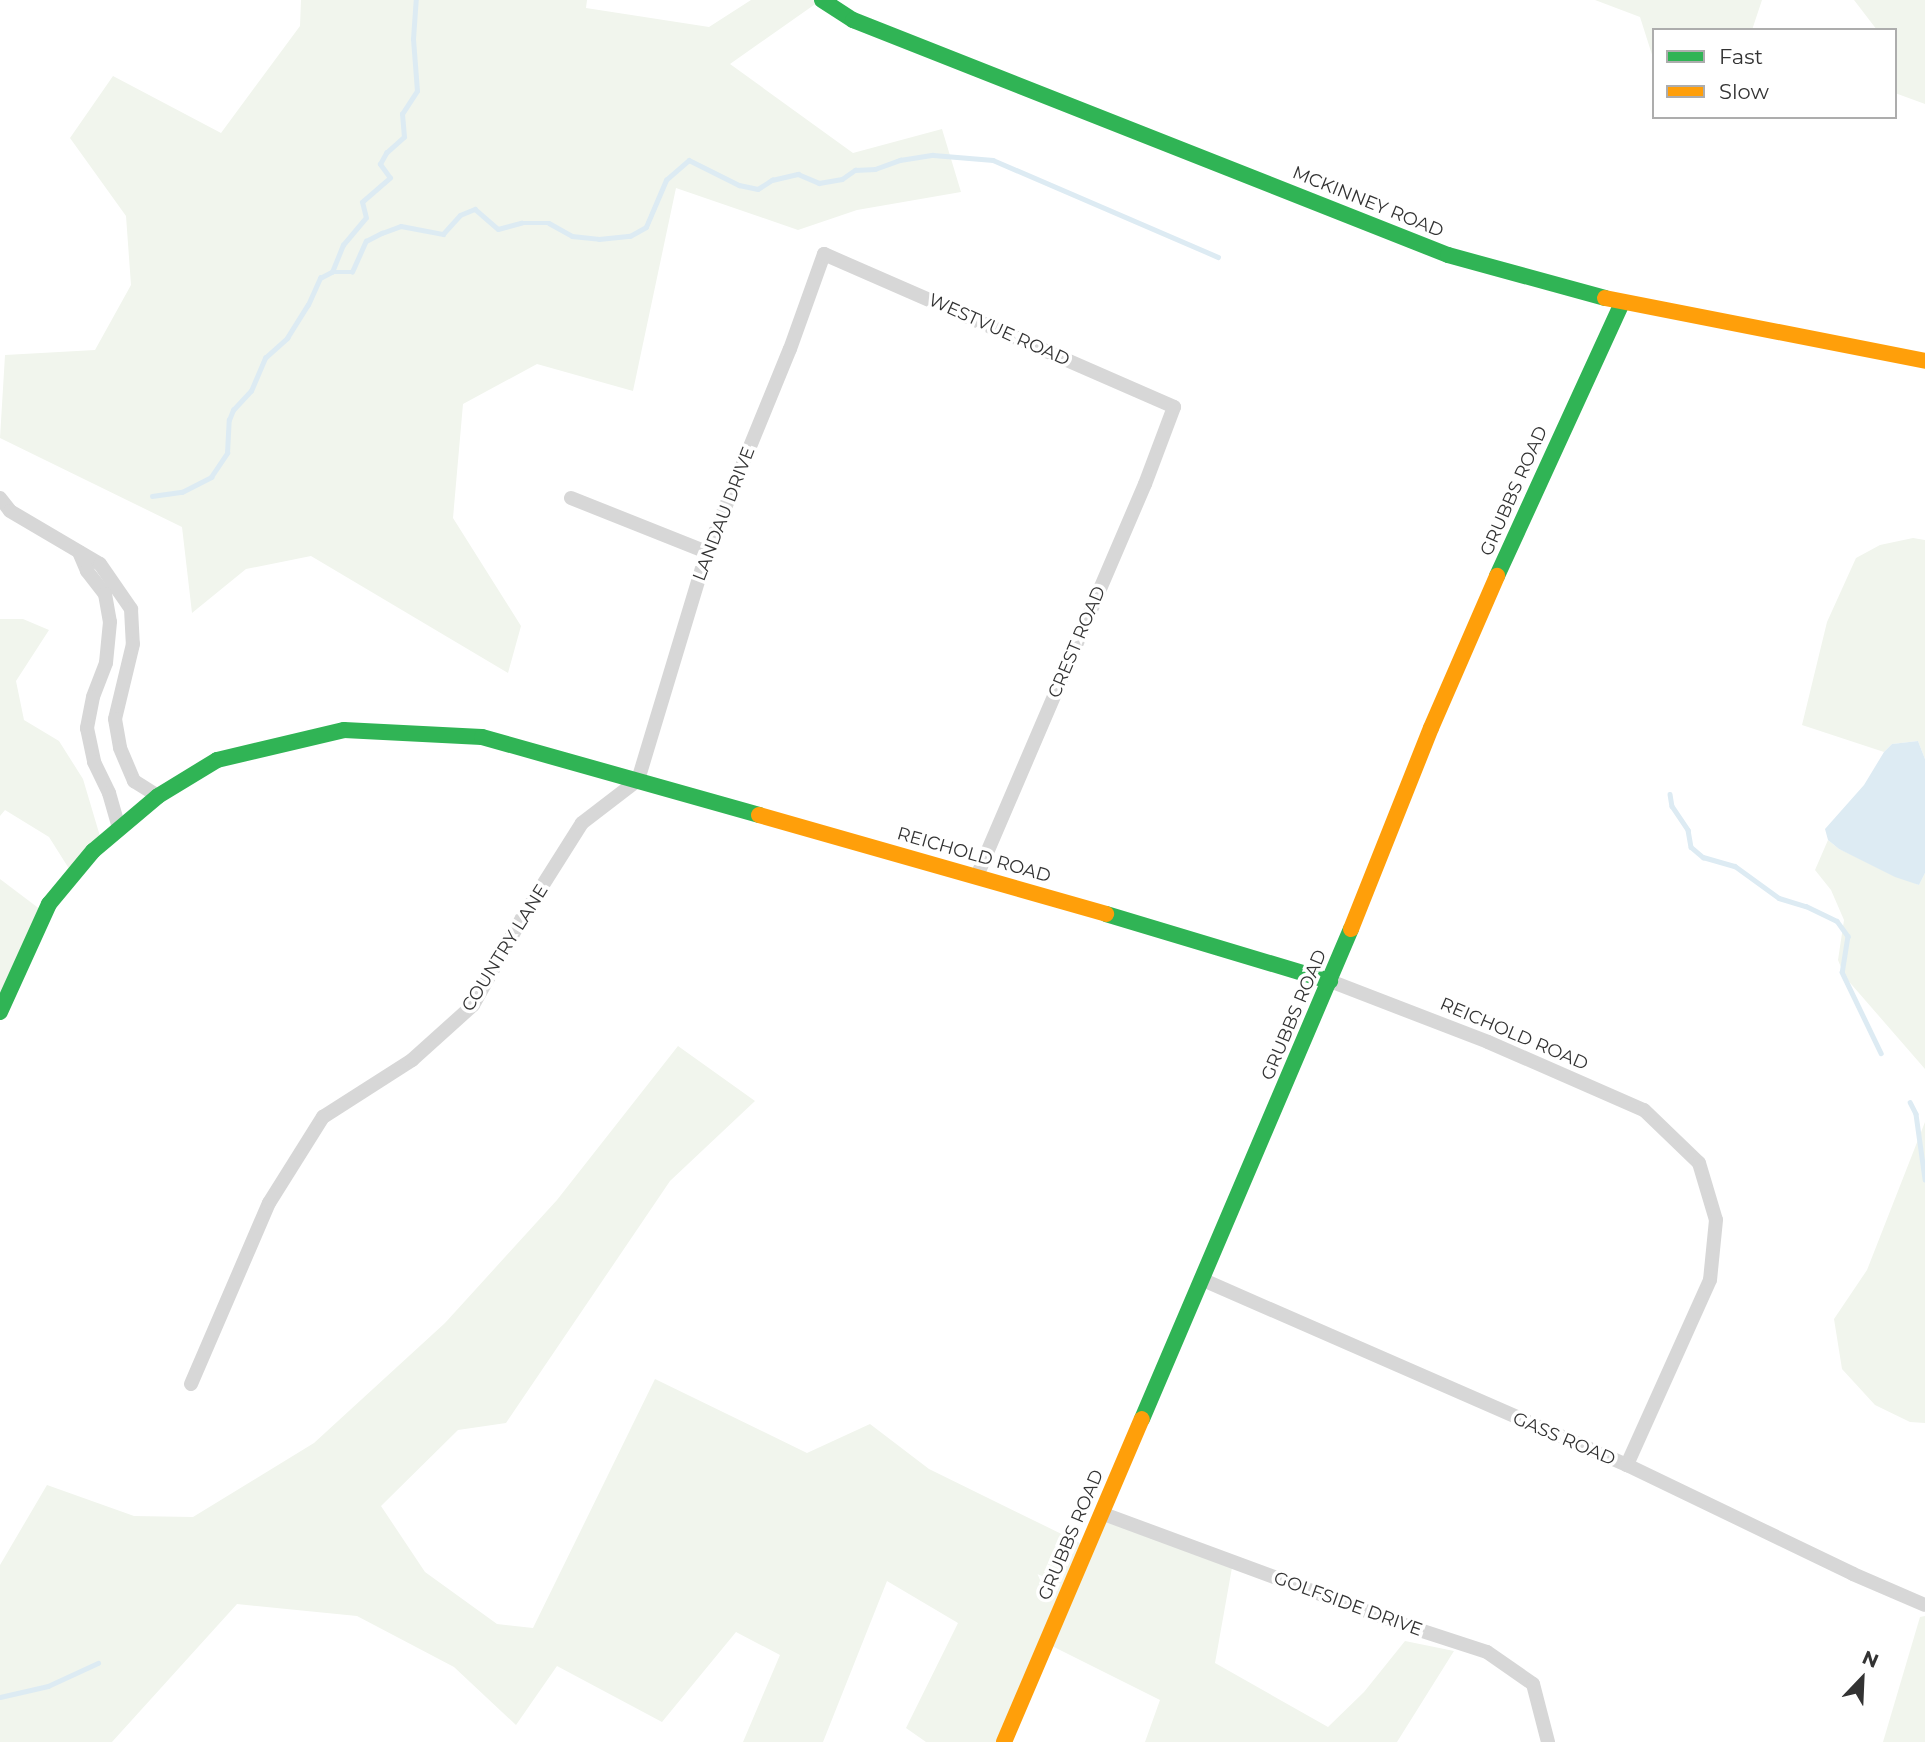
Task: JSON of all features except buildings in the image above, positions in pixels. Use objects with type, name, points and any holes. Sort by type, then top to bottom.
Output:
[{"type":"street","name":"MCKINNEY ROAD","points":[[822,0],[853,20],[1448,254],[1622,303],[1925,361]]},
{"type":"street","name":"WESTVUE ROAD","points":[[824,254],[1174,407]]},
{"type":"street","name":"LANDAU DRIVE","points":[[638,780],[707,552],[790,349],[824,254]]},
{"type":"street","name":"GRUBBS ROAD","points":[[1004,1742],[1330,981],[1441,705],[1622,303]]},
{"type":"street","name":"CREST ROAD","points":[[977,876],[1145,485],[1174,407]]},
{"type":"street","points":[[0,498],[10,511],[100,564],[131,609],[133,644],[115,719],[120,748],[134,781],[158,796]]},
{"type":"street","points":[[571,498],[707,552]]},
{"type":"street","points":[[79,552],[87,571],[105,594],[110,622],[106,663],[93,697],[87,728],[94,762],[109,793],[119,829]]},
{"type":"street","name":"REICHOLD ROAD","points":[[0,1012],[49,904],[93,851],[158,796],[217,760],[344,730],[482,737],[638,780],[977,876],[1330,981],[1488,1042],[1644,1110],[1699,1163],[1716,1220],[1710,1280],[1627,1465]]},
{"type":"street","name":"COUNTRY LANE","points":[[191,1384],[269,1203],[323,1117],[412,1060],[473,1005],[522,918],[582,823],[638,780]]},
{"type":"street","name":"GASS ROAD","points":[[1201,1279],[1627,1465],[1853,1574],[1925,1605]]},
{"type":"street","name":"GOLFSIDE DRIVE","points":[[1101,1513],[1401,1625],[1487,1652],[1534,1684],[1548,1742]]},
{"type":"shaded area","points":[[301,0],[587,0],[586,8],[709,27],[751,0],[821,0],[730,64],[853,153],[942,129],[961,192],[857,210],[798,230],[676,188],[633,391],[537,364],[463,404],[453,518],[521,626],[508,673],[311,556],[246,569],[192,613],[182,527],[0,438],[5,355],[95,350],[131,285],[126,216],[70,138],[113,76],[221,133],[300,26]]},
{"type":"shaded area","points":[[1595,0],[1762,0],[1753,28],[1652,28],[1652,55],[1640,17]]},
{"type":"shaded area","points":[[1854,0],[1925,0],[1925,104],[1897,94],[1897,28],[1875,28]]},
{"type":"shaded area","points":[[1913,538],[1925,540],[1925,759],[1918,741],[1892,744],[1884,752],[1802,725],[1827,622],[1856,558],[1880,545]]},
{"type":"shaded area","points":[[0,619],[23,619],[49,630],[16,681],[24,720],[59,741],[83,779],[102,843],[73,875],[49,837],[5,810],[0,816]]},
{"type":"shaded area","points":[[1918,741],[1925,759],[1925,873],[1919,885],[1895,877],[1839,849],[1828,840],[1825,829],[1864,785],[1892,744]]},
{"type":"shaded area","points":[[1828,840],[1839,849],[1919,885],[1925,873],[1925,1069],[1845,977],[1838,960],[1844,920],[1831,890],[1815,870]]},
{"type":"shaded area","points":[[0,879],[45,913],[0,998]]},
{"type":"shaded area","points":[[678,1046],[755,1101],[670,1181],[506,1423],[458,1430],[381,1506],[425,1572],[497,1624],[533,1628],[655,1379],[807,1453],[870,1424],[929,1469],[1086,1546],[1101,1513],[1233,1562],[1215,1663],[1328,1727],[1364,1692],[1405,1641],[1454,1651],[1397,1742],[1145,1742],[1160,1700],[1046,1643],[1004,1742],[926,1742],[906,1728],[958,1623],[887,1581],[823,1742],[743,1742],[780,1655],[736,1632],[662,1722],[557,1666],[516,1725],[454,1667],[357,1616],[237,1604],[112,1742],[0,1742],[0,1565],[47,1485],[134,1516],[193,1517],[314,1443],[445,1323],[557,1200]]},
{"type":"shaded area","points":[[1925,1122],[1925,1423],[1910,1422],[1875,1405],[1842,1369],[1834,1319],[1867,1270]]},
{"type":"shaded area","points":[[1925,1616],[1925,1742],[1883,1742],[1920,1617]]},
{"type":"waterway","points":[[152,496],[182,492],[211,477],[227,453],[229,420],[233,410],[251,391],[265,358],[287,338],[308,305],[320,278],[332,272],[343,245],[366,218],[362,202],[390,178],[380,164],[386,153],[404,137],[402,114],[417,91],[413,39],[416,0]]},
{"type":"waterway","points":[[332,272],[352,272],[366,241],[382,233],[401,226],[443,234],[460,215],[475,209],[498,229],[521,223],[549,223],[572,236],[599,239],[630,236],[646,227],[666,180],[689,160],[739,185],[758,189],[772,180],[798,174],[819,183],[842,179],[855,170],[875,169],[900,160],[933,155],[993,160],[1218,257]]},
{"type":"waterway","points":[[1670,794],[1672,806],[1688,830],[1691,847],[1703,857],[1735,866],[1779,898],[1806,906],[1837,921],[1848,936],[1842,972],[1881,1053]]},
{"type":"waterway","points":[[1910,1102],[1916,1114],[1925,1179]]},
{"type":"waterway","points":[[0,1697],[48,1686],[98,1663]]},
{"type":"traffic: fast","points":[[822,0],[853,20],[1448,255],[1605,298]]},
{"type":"traffic: fast","points":[[1497,576],[1622,303]]},
{"type":"traffic: fast","points":[[0,1012],[49,904],[93,851],[158,796],[217,760],[344,730],[482,737],[759,815]]},
{"type":"traffic: fast","points":[[1106,914],[1330,981]]},
{"type":"traffic: fast","points":[[1142,1419],[1351,929]]},
{"type":"traffic: slow","points":[[1605,298],[1925,361]]},
{"type":"traffic: slow","points":[[1351,929],[1431,728],[1497,576]]},
{"type":"traffic: slow","points":[[759,815],[1106,914]]},
{"type":"traffic: slow","points":[[1004,1742],[1142,1419]]}]
